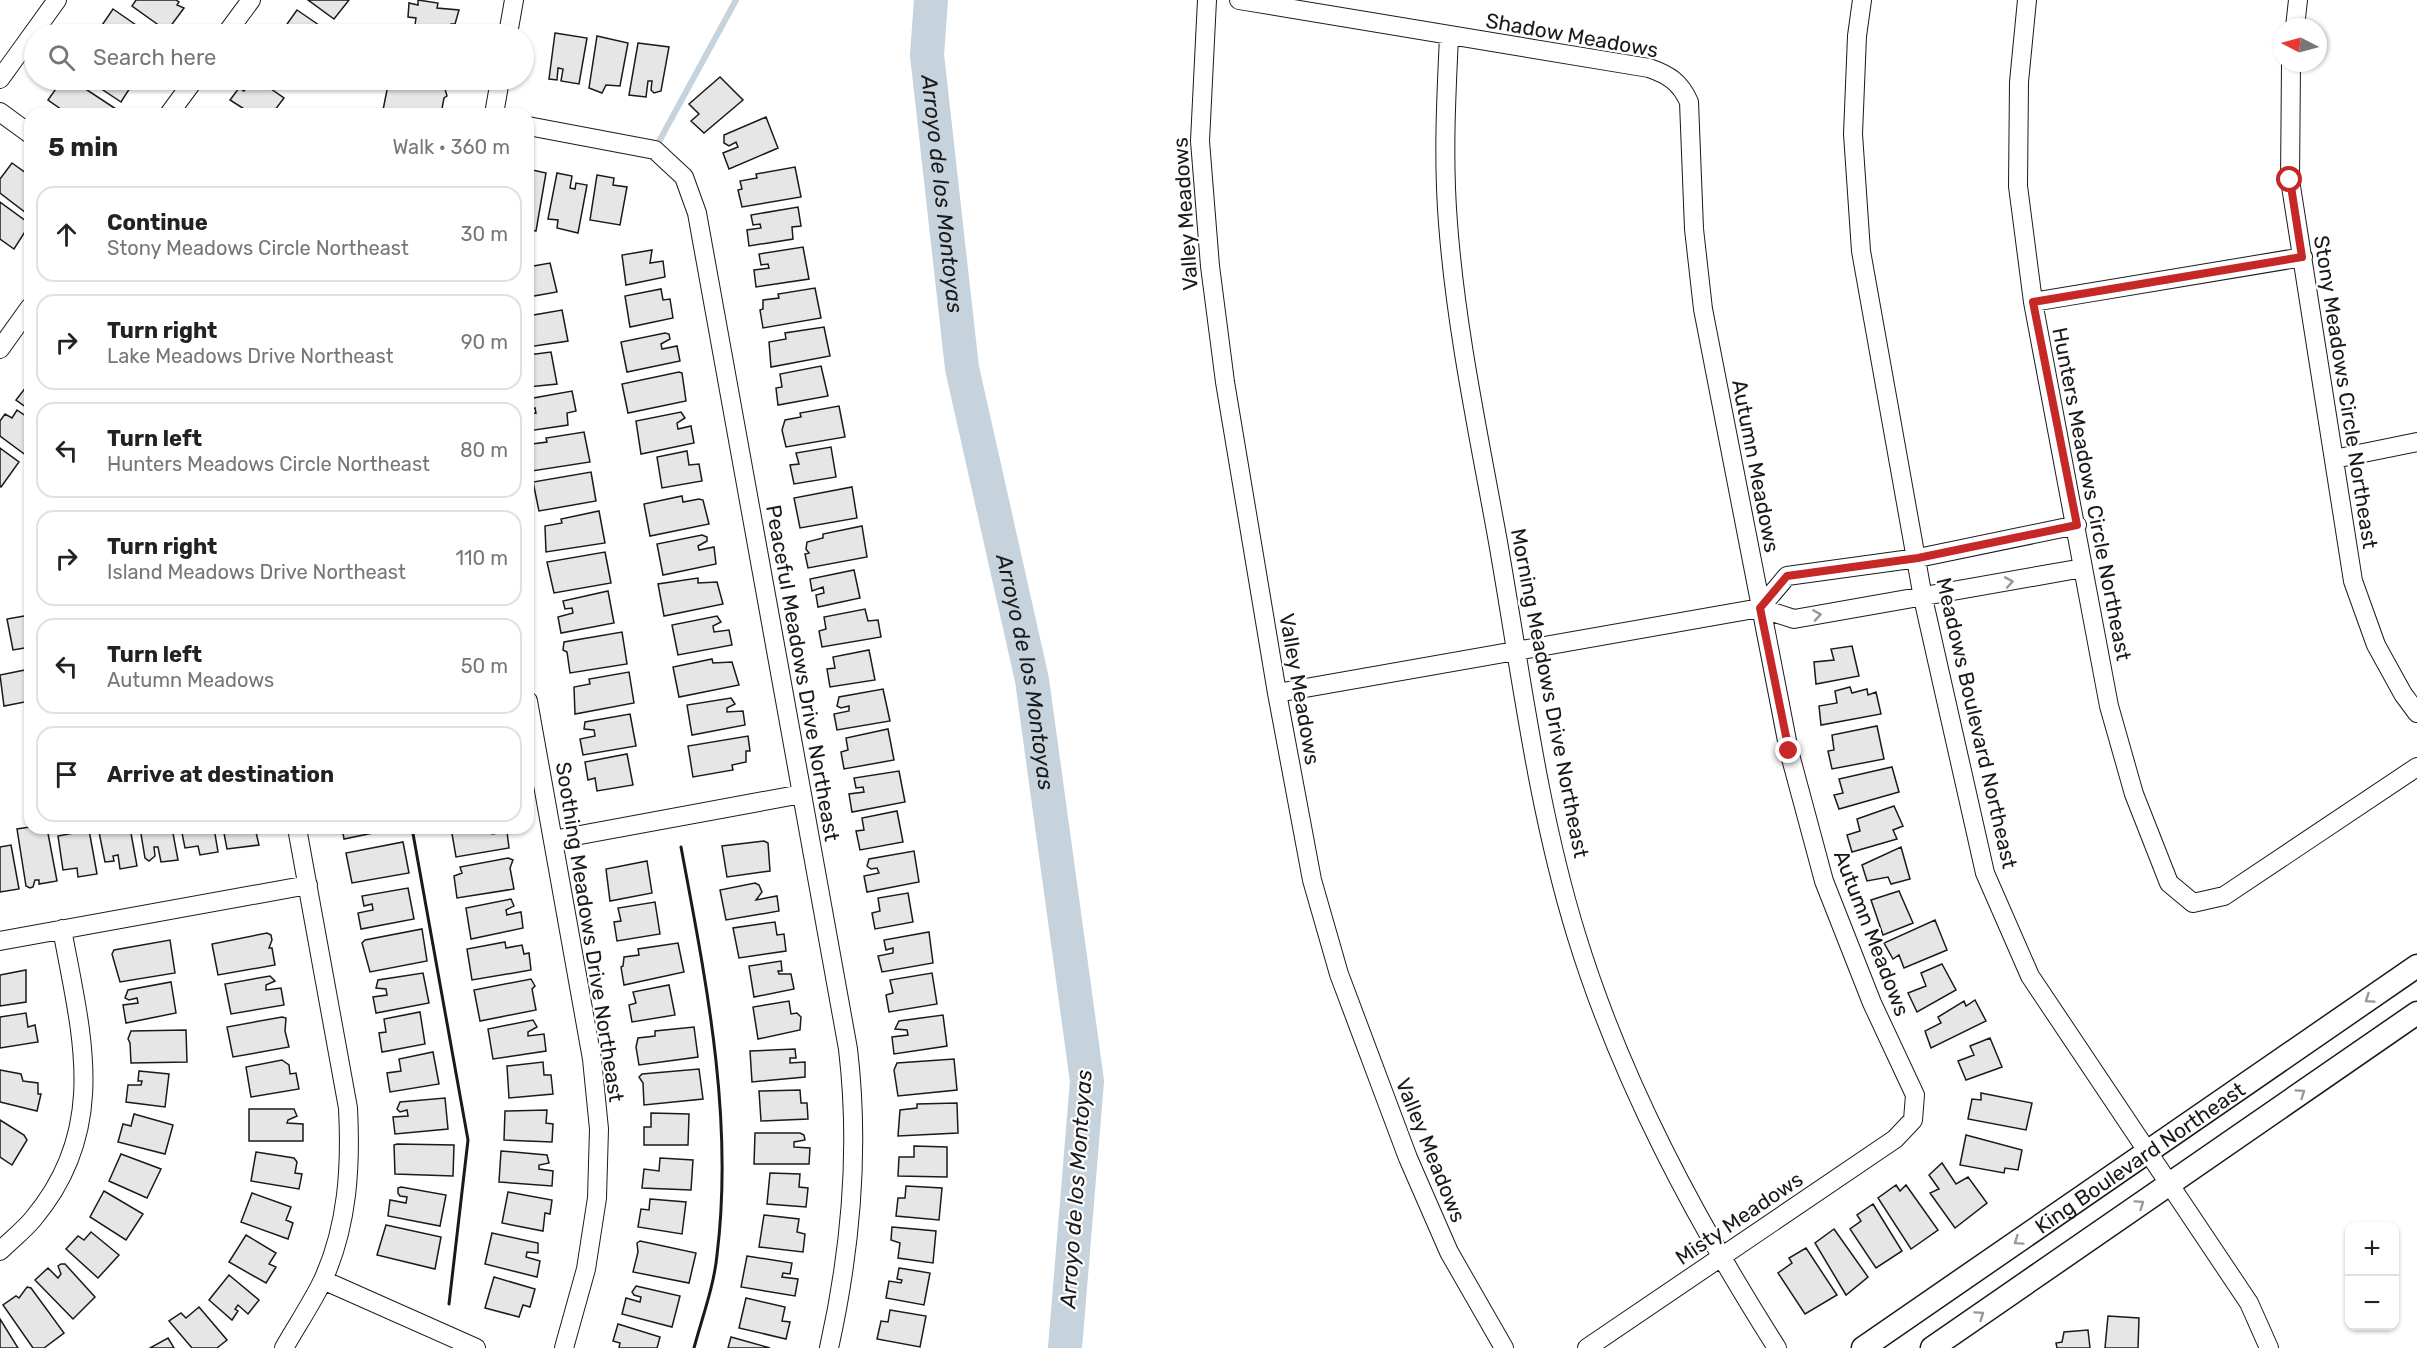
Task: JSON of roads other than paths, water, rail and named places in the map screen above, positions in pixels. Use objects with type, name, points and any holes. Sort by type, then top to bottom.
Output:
[{"type":"street","points":[[40,24],[57,0]]},
{"type":"street","points":[[233,24],[251,0]]},
{"type":"street","points":[[510,24],[514,0]]},
{"type":"street","name":"Valley Meadows","points":[[1207,0],[1200,141],[1210,266],[1225,382],[1277,693],[1312,880],[1339,974],[1408,1158],[1449,1252],[1504,1348]]},
{"type":"street","name":"Shadow Meadows","points":[[1239,0],[1449,37],[1649,68],[1666,74],[1681,86]]},
{"type":"street","name":"Meadows Boulevard Northeast","points":[[1862,0],[1857,36],[1853,134],[1862,251],[1918,558],[1923,598],[1985,873],[2030,975],[2249,1303],[2268,1348]]},
{"type":"street","name":"Hunters Meadows Circle Northeast","points":[[2027,0],[2019,82],[2018,186],[2033,302],[2077,525],[2109,706],[2134,794],[2169,883],[2193,903],[2224,896],[2417,767]]},
{"type":"street","points":[[2296,18],[2298,0]]},
{"type":"street","name":"Morning Meadows Drive Northeast","points":[[1449,37],[1445,143],[1448,223],[1458,312],[1541,793],[1576,934],[1620,1055],[1720,1259],[1777,1348]]},
{"type":"street","points":[[0,79],[24,46]]},
{"type":"street","name":"Stony Meadows Circle Northeast","points":[[2291,72],[2290,180],[2353,581],[2376,645],[2403,694],[2417,713]]},
{"type":"street","name":"Autumn Meadows","points":[[1681,86],[1689,102],[1694,229],[1703,309],[1789,751],[1824,881],[1872,1003],[1915,1095],[1913,1120]]},
{"type":"street","points":[[173,108],[187,90]]},
{"type":"street","points":[[495,108],[498,90]]},
{"type":"street","points":[[0,112],[24,130]]},
{"type":"street","name":"Peaceful Meadows Drive Northeast","points":[[534,127],[640,145],[661,155],[684,177],[697,213],[848,1049],[854,1094],[853,1184],[845,1278],[830,1348]]},
{"type":"street","points":[[2033,302],[2302,257]]},
{"type":"street","points":[[0,349],[24,315]]},
{"type":"street","points":[[2334,459],[2417,442]]},
{"type":"street","points":[[1760,608],[1787,576],[1918,558],[2077,525]]},
{"type":"street","points":[[1277,693],[1760,608],[1794,619],[2083,568]]},
{"type":"street","name":"Soothing Meadows Drive Northeast","points":[[534,734],[592,1059],[599,1129],[597,1198],[586,1269],[564,1348]]},
{"type":"street","points":[[553,840],[802,794]]},
{"type":"street","points":[[284,1348],[323,1280],[338,1238],[347,1191],[350,1147],[348,1107],[298,834]]},
{"type":"street","points":[[0,940],[308,885]]},
{"type":"street","points":[[0,1251],[33,1219],[61,1178],[77,1135],[85,1093],[84,1051],[62,929]]},
{"type":"street","name":"King Boulevard Northeast","points":[[1863,1348],[2417,966]]},
{"type":"street","name":"King Boulevard Northeast","points":[[1932,1348],[2417,1012]]},
{"type":"street","name":"Misty Meadows","points":[[1587,1348],[1895,1138],[1913,1120]]},
{"type":"street","points":[[323,1280],[476,1348]]},
{"type":"waterway","points":[[656,147],[736,0]]},
{"type":"waterway","name":"Arroyo de los Montoyas","points":[[931,0],[927,55],[962,368],[1032,680],[1087,1081],[1065,1348]]}]
